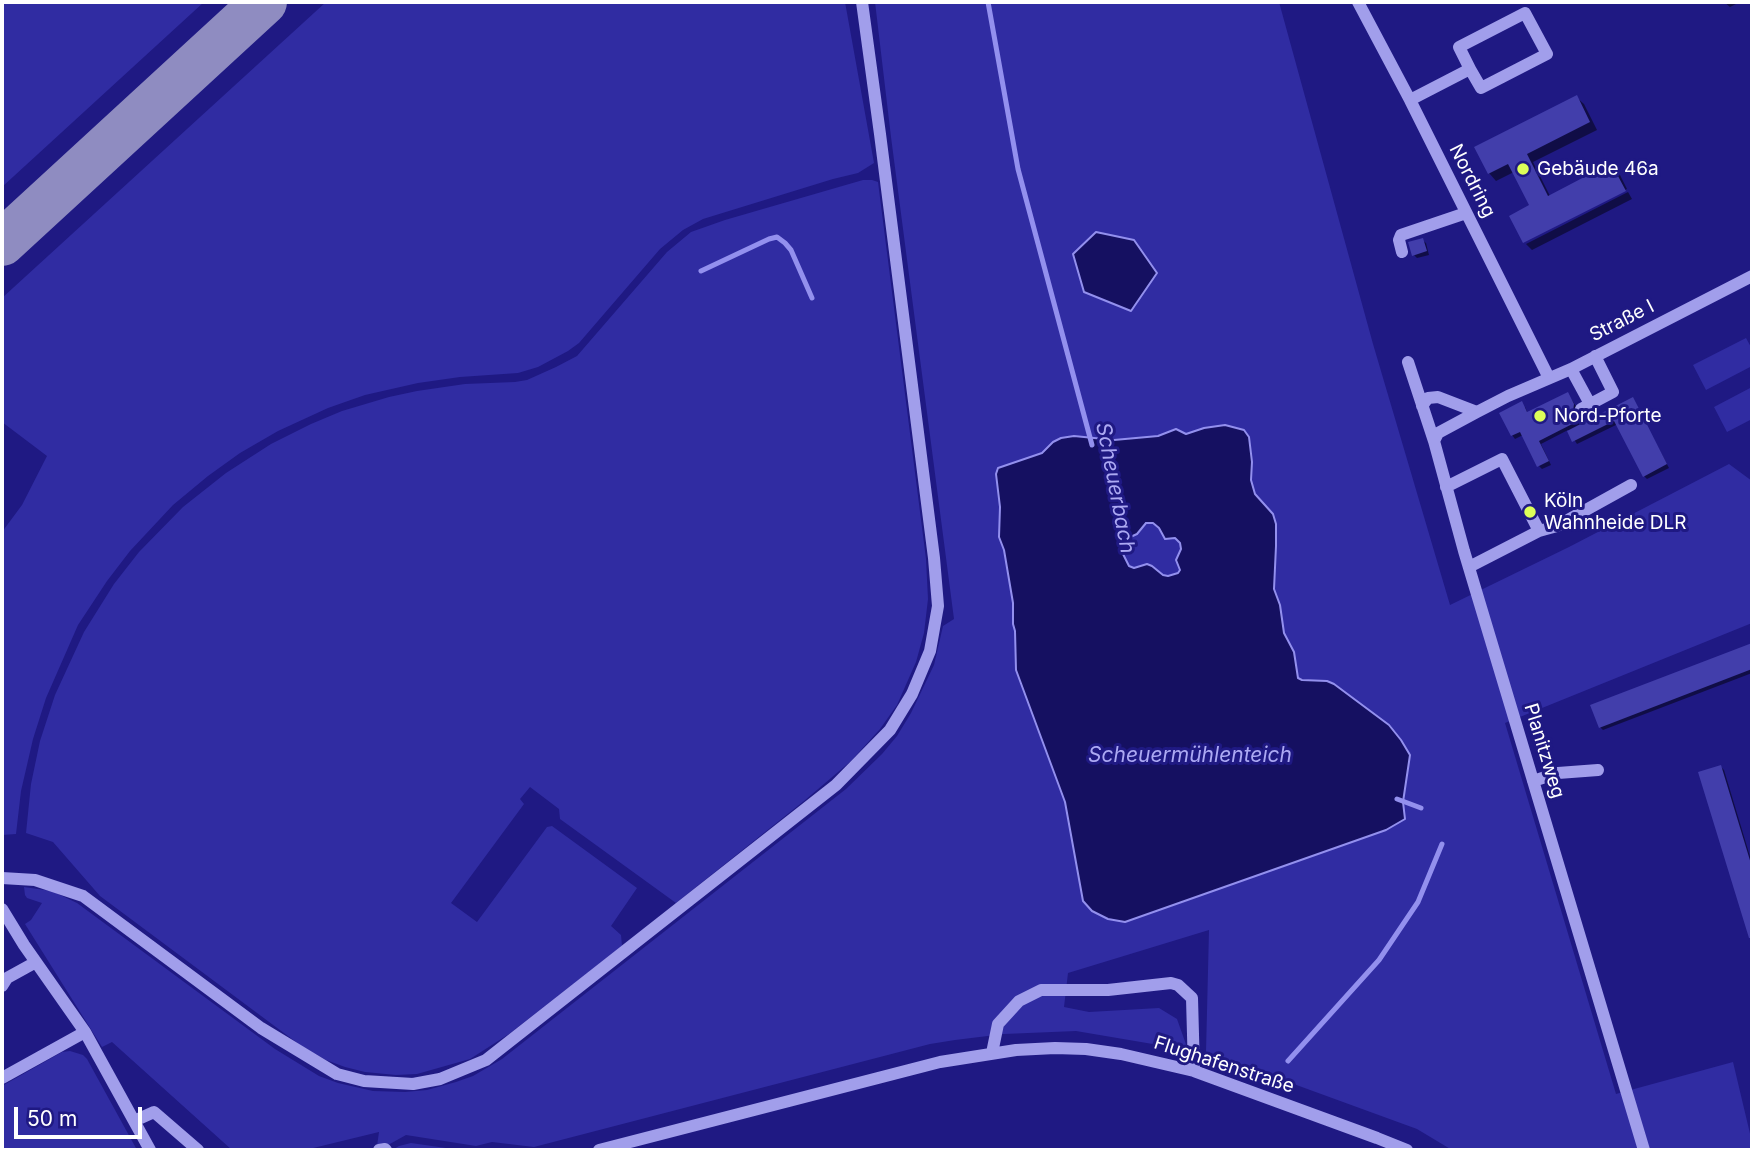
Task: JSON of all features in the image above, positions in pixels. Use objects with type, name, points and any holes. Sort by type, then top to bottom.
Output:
[{"type":"street","points":[[2,878],[35,880],[83,896],[261,1028],[337,1074],[364,1081],[413,1084],[440,1079],[486,1060],[836,785],[890,730],[912,694],[930,651],[938,607],[862,2]]},
{"type":"street","name":"Nordring","points":[[1358,2],[1549,378]]},
{"type":"street","points":[[1525,13],[1547,54],[1481,88],[1470,69],[1459,47],[1525,13]]},
{"type":"street","points":[[1410,100],[1470,69]]},
{"type":"street","points":[[1402,252],[1399,240],[1405,232],[1466,213]]},
{"type":"street","name":"Straße I","points":[[1434,441],[1438,433],[1477,412],[1571,369],[1752,276]]},
{"type":"street","points":[[1571,369],[1585,406],[1613,391],[1595,356]]},
{"type":"street","name":"Planitzweg","points":[[1408,362],[1434,441],[1469,567],[1644,1150]]},
{"type":"street","points":[[1422,406],[1428,398],[1438,397],[1477,412]]},
{"type":"street","points":[[1446,487],[1502,458],[1539,531]]},
{"type":"street","points":[[1469,567],[1539,531],[1557,526],[1631,485]]},
{"type":"street","points":[[1533,780],[1558,772],[1598,770]]},
{"type":"street","points":[[2,909],[85,1032],[150,1150]]},
{"type":"street","points":[[4,978],[36,962]]},
{"type":"street","points":[[992,1053],[998,1024],[1019,1001],[1041,990],[1108,990],[1171,983],[1178,985],[1192,998],[1194,1071]]},
{"type":"street","points":[[2,1078],[85,1032]]},
{"type":"street","name":"Flughafenstraße","points":[[599,1150],[625,1147],[940,1062],[992,1053],[1086,1049],[1146,1059],[1194,1071],[1406,1150]]},
{"type":"street","points":[[134,1121],[154,1112],[198,1150]]},
{"type":"street","points":[[379,1150],[386,1150]]},
{"type":"shaded area","points":[[2,2],[204,2],[2,187]]},
{"type":"shaded area","points":[[326,2],[845,2],[874,163],[858,173],[703,219],[683,230],[660,249],[579,343],[538,367],[518,373],[418,383],[365,395],[328,408],[278,431],[208,476],[173,505],[130,551],[78,625],[46,698],[33,739],[21,791],[16,834],[2,835],[2,532],[22,505],[47,456],[2,422],[2,298]]},
{"type":"shaded area","points":[[875,2],[1279,2],[1373,344],[1450,605],[1729,464],[1752,481],[1752,623],[1505,723],[1616,1094],[1733,1062],[1752,1150],[1452,1150],[1417,1129],[1206,1052],[1209,930],[1068,973],[1064,1007],[1089,1012],[1159,1008],[1177,1019],[1188,1050],[1076,1031],[1004,1034],[955,1040],[930,1044],[534,1147],[492,1142],[476,1146],[406,1135],[388,1145],[377,1146],[379,1132],[305,1150],[232,1150],[112,1042],[102,1047],[25,924],[31,920],[42,903],[27,898],[24,887],[52,891],[77,903],[275,1049],[319,1076],[373,1091],[427,1090],[473,1076],[502,1059],[846,789],[882,754],[911,713],[934,665],[943,626],[954,619]],"holes":[[[1225,425],[1244,430],[1249,437],[1251,480],[1255,494],[1267,507],[1276,524],[1274,589],[1284,633],[1294,652],[1298,678],[1334,684],[1389,725],[1401,740],[1410,756],[1403,802],[1405,819],[1386,830],[1126,922],[1108,919],[1092,911],[1065,802],[1016,670],[1013,603],[1004,550],[999,537],[998,468],[1042,453],[1074,436],[1114,440],[1158,436],[1173,430],[1186,435],[1204,428]]]},
{"type":"shaded area","points":[[863,180],[878,182],[926,559],[928,599],[924,633],[916,662],[897,705],[851,761],[676,903],[560,819],[559,809],[530,787],[520,799],[524,804],[451,903],[477,922],[547,827],[552,826],[637,888],[611,926],[621,935],[622,946],[509,1034],[470,1059],[417,1074],[365,1072],[326,1060],[300,1045],[100,896],[53,842],[26,833],[31,784],[40,741],[55,695],[84,632],[114,584],[139,552],[183,507],[226,473],[271,444],[342,411],[417,391],[465,384],[527,380],[556,367],[577,356],[667,252],[691,232]]},
{"type":"shaded area","points":[[1746,338],[1752,349],[1752,366],[1706,390],[1693,365]]},
{"type":"shaded area","points":[[1752,387],[1752,419],[1727,432],[1714,407]]},
{"type":"shaded area","points":[[1146,523],[1153,523],[1166,539],[1175,538],[1180,544],[1181,549],[1176,560],[1180,570],[1178,573],[1168,576],[1152,565],[1134,568],[1129,566],[1122,545],[1124,540],[1137,533]]},
{"type":"shaded area","points":[[70,1051],[87,1059],[137,1150],[2,1150],[2,1086],[62,1052]]},
{"type":"shaded area","points":[[411,1143],[460,1150],[394,1150]]},
{"type":"water","points":[[1096,232],[1134,240],[1157,273],[1131,311],[1084,292],[1073,254]]},
{"type":"water","name":"Scheuermühlenteich","points":[[1225,425],[1244,430],[1249,437],[1251,480],[1255,494],[1273,514],[1276,524],[1274,589],[1280,605],[1284,633],[1294,652],[1298,678],[1334,684],[1389,725],[1401,740],[1410,755],[1403,802],[1405,819],[1386,830],[1125,922],[1108,919],[1092,911],[1083,901],[1065,802],[1016,670],[1013,603],[1004,550],[999,537],[1000,507],[996,474],[998,468],[1042,453],[1061,438],[1074,436],[1114,440],[1158,436],[1176,429],[1186,434]],"holes":[[[1146,523],[1153,523],[1165,539],[1175,538],[1180,543],[1181,549],[1176,560],[1180,570],[1178,573],[1163,575],[1147,564],[1134,568],[1129,566],[1123,554],[1124,540],[1137,534]]]},
{"type":"building","name":"Gebäude 46a","points":[[1577,95],[1590,122],[1527,154],[1548,196],[1611,163],[1626,191],[1523,243],[1509,216],[1529,205],[1508,164],[1488,174],[1474,147]]},
{"type":"building","points":[[1423,238],[1427,251],[1412,256],[1408,242]]},
{"type":"building","name":"Nord-Pforte","points":[[1568,392],[1574,404],[1573,412],[1582,419],[1539,441],[1549,461],[1537,467],[1520,432],[1511,436],[1499,413],[1522,401],[1527,412]]},
{"type":"building","points":[[1633,397],[1667,464],[1643,477],[1614,421],[1572,442],[1567,431]]},
{"type":"building","points":[[1752,643],[1752,669],[1599,728],[1590,705]]},
{"type":"building","points":[[1721,765],[1752,867],[1752,938],[1749,938],[1698,772]]},
{"type":"waterway","name":"Scheuerbach","points":[[988,2],[1018,169],[1092,445]]},
{"type":"waterway","points":[[701,271],[777,237],[791,250],[812,298]]},
{"type":"waterway","name":"Scheuerbach","points":[[1397,799],[1421,808]]},
{"type":"waterway","name":"Scheuerbach","points":[[1288,1061],[1379,960],[1418,902],[1442,844]]},
{"type":"taxiway","points":[[2,243],[264,2]]},
{"type":"place","name":"Gebäude 46a","points":[[1523,169]]},
{"type":"place","name":"Nord-Pforte","points":[[1540,416]]},
{"type":"place","name":"Köln Wahnheide DLR","points":[[1530,512]]}]
